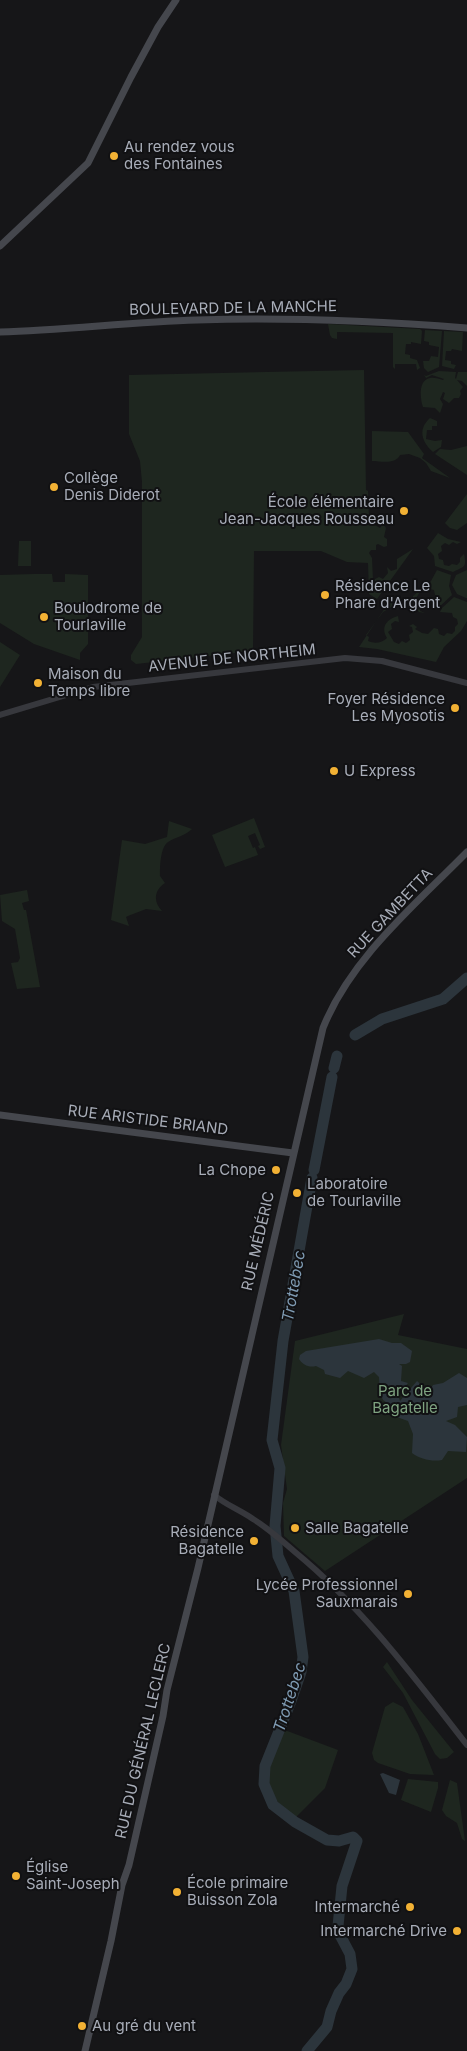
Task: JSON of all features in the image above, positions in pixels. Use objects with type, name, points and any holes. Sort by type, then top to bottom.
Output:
[{"type":"main road","points":[[0,246],[88,164],[135,68],[176,0]]},
{"type":"main road","name":"BOULEVARD DE LA MANCHE","points":[[0,332],[116,323],[261,319],[326,320],[467,328]]},
{"type":"main road","name":"RUE GAMBETTA","points":[[337,997],[354,971],[376,946],[467,852]]},
{"type":"main road","name":"RUE MÉDÉRIC","points":[[214,1495],[320,1037],[337,997]]},
{"type":"main road","name":"RUE ARISTIDE BRIAND","points":[[0,1115],[292,1153]]},
{"type":"main road","name":"RUE DU GÉNÉRAL LECLERC","points":[[85,2051],[214,1495]]},
{"type":"street","name":"AVENUE DE NORTHEIM","points":[[0,715],[93,687],[345,658],[382,661],[467,683]]},
{"type":"street","points":[[214,1495],[244,1513],[268,1531],[334,1587],[386,1642],[467,1745]]},
{"type":"green space","points":[[328,324],[420,329],[422,331],[421,344],[411,342],[411,344],[406,344],[405,354],[417,360],[420,368],[417,370],[416,364],[395,364],[395,369],[393,367],[393,333],[337,332],[337,339],[332,338],[330,335]]},
{"type":"green space","points":[[425,330],[442,331],[439,367],[428,372],[424,368],[423,361],[429,361],[431,356],[438,357],[439,347],[429,345],[429,342],[424,341]]},
{"type":"green space","points":[[444,331],[463,332],[462,351],[452,349],[451,351],[446,351],[445,360],[451,361],[451,364],[456,365],[454,369],[442,366]]},
{"type":"green space","points":[[364,370],[366,490],[368,491],[369,519],[371,523],[380,528],[383,524],[386,528],[384,537],[387,539],[387,546],[384,547],[378,544],[376,545],[376,550],[371,550],[369,553],[372,558],[373,580],[379,577],[383,579],[388,573],[387,567],[391,571],[397,569],[397,559],[413,549],[377,599],[369,594],[368,563],[347,562],[321,551],[254,551],[253,651],[136,664],[131,660],[131,655],[142,637],[142,482],[140,461],[129,434],[129,375]]},
{"type":"green space","points":[[439,371],[456,372],[456,379],[458,372],[467,372],[467,386],[462,381],[457,380],[463,387],[459,398],[454,398],[449,403],[443,399],[445,393],[443,392],[440,399],[443,404],[440,413],[435,408],[423,407],[421,399],[423,382],[426,379],[444,379],[432,375],[426,378],[424,375]]},
{"type":"green space","points":[[430,418],[437,421],[437,426],[432,426],[432,430],[427,430],[426,439],[442,440],[441,447],[433,452],[426,444],[422,435],[424,426]]},
{"type":"green space","points":[[372,431],[408,432],[424,454],[422,458],[450,478],[431,471],[420,458],[409,454],[400,455],[391,461],[372,461]]},
{"type":"green space","points":[[467,446],[467,475],[435,454],[440,449],[451,450]]},
{"type":"green space","points":[[467,494],[467,523],[457,530],[450,528],[445,523]]},
{"type":"green space","points":[[438,533],[448,539],[461,542],[457,544],[453,542],[449,545],[445,543],[441,546],[442,551],[438,554],[439,559],[443,560],[444,565],[449,566],[452,564],[457,565],[464,554],[465,564],[453,572],[435,566],[434,556],[427,548]]},
{"type":"green space","points":[[19,541],[31,541],[31,566],[18,566]]},
{"type":"green space","points":[[437,570],[451,575],[449,586],[452,595],[437,609],[436,604],[439,601],[439,597],[435,595],[434,590],[421,590],[415,600],[415,604],[420,606],[420,611],[425,613],[419,612],[413,605],[413,596],[431,581]]},
{"type":"green space","points":[[467,570],[466,598],[457,594],[452,585],[456,575]]},
{"type":"green space","name":"Boulodrome de Tourlaville","points":[[52,574],[53,582],[65,582],[65,574],[88,575],[88,644],[80,653],[80,660],[34,644],[0,623],[0,575]]},
{"type":"green space","points":[[393,596],[397,604],[383,612],[376,621]]},
{"type":"green space","points":[[454,597],[467,602],[467,621],[461,631],[444,647],[436,662],[359,647],[367,635],[369,637],[368,641],[371,642],[385,640],[387,638],[384,630],[386,624],[398,616],[399,622],[395,621],[391,624],[392,629],[388,632],[394,642],[399,644],[402,641],[406,643],[410,640],[409,635],[413,632],[412,627],[409,626],[413,624],[417,627],[415,629],[422,633],[428,634],[434,628],[438,629],[439,634],[444,636],[447,633],[452,634],[458,624],[457,619],[453,617],[452,613],[440,612]]},
{"type":"green space","points":[[0,642],[20,655],[0,687]]},
{"type":"green space","points":[[254,818],[265,847],[260,849],[255,833],[248,836],[258,855],[225,867],[212,835]]},
{"type":"green space","points":[[169,821],[192,829],[168,842],[163,849],[160,876],[165,883],[161,886],[156,896],[157,904],[162,911],[146,909],[128,916],[126,917],[129,926],[111,920],[122,840],[145,844],[167,837]]},
{"type":"green space","points":[[27,890],[29,901],[22,903],[24,910],[26,910],[40,987],[17,989],[11,963],[18,962],[20,958],[15,929],[2,921],[0,895]]},
{"type":"green space","name":"Parc de Bagatelle","points":[[404,1314],[398,1335],[467,1349],[467,1478],[325,1571],[284,1536],[283,1503],[287,1489],[281,1445],[295,1341]]},
{"type":"green space","points":[[387,1662],[412,1700],[454,1752],[447,1758],[440,1759],[435,1754],[403,1693],[383,1667]]},
{"type":"green space","points":[[393,1702],[403,1707],[418,1734],[434,1775],[410,1774],[374,1760],[372,1753],[385,1707]]},
{"type":"green space","points":[[282,1729],[338,1750],[325,1788],[295,1818],[274,1797],[269,1787],[268,1767]]},
{"type":"green space","points":[[408,1779],[438,1782],[431,1812],[401,1800]]},
{"type":"green space","points":[[450,1780],[457,1783],[465,1841],[462,1839],[457,1823],[446,1816],[442,1810]]},
{"type":"shaded area","points":[[379,1339],[392,1343],[401,1343],[412,1351],[410,1362],[399,1364],[402,1366],[401,1381],[408,1383],[398,1395],[400,1401],[417,1381],[429,1392],[433,1385],[443,1383],[459,1373],[467,1378],[467,1405],[458,1407],[457,1417],[446,1421],[455,1425],[467,1437],[466,1452],[448,1451],[442,1460],[438,1461],[426,1460],[415,1455],[412,1453],[413,1434],[408,1421],[391,1415],[393,1407],[383,1400],[380,1393],[379,1377],[374,1372],[364,1378],[348,1371],[340,1378],[325,1374],[324,1370],[316,1366],[306,1366],[299,1359],[300,1355],[306,1351]]},
{"type":"shaded area","points":[[383,1773],[400,1780],[396,1795],[389,1793],[380,1774]]},
{"type":"waterway","name":"Trottebec","points":[[355,1035],[382,1019],[443,999],[467,978]]},
{"type":"waterway","name":"Trottebec","points":[[334,1068],[337,1056]]},
{"type":"waterway","name":"Trottebec","points":[[314,1170],[332,1077]]},
{"type":"waterway","name":"Trottebec","points":[[307,2051],[327,2027],[331,2011],[352,1969],[350,1954],[340,1935],[338,1926],[342,1886],[357,1841],[353,1837],[339,1841],[327,1840],[295,1822],[273,1805],[264,1784],[265,1766],[291,1701],[301,1672],[303,1657],[294,1591],[278,1556],[275,1526],[280,1468],[272,1440],[283,1341],[312,1178]]},
{"type":"place","name":"Au rendez vous des Fontaines","points":[[114,156]]},
{"type":"place","name":"Collège Denis Diderot","points":[[54,487]]},
{"type":"place","name":"École élémentaire Jean-Jacques Rousseau","points":[[404,511]]},
{"type":"place","name":"Résidence Le Phare d'Argent","points":[[325,595]]},
{"type":"place","name":"Boulodrome de Tourlaville","points":[[44,617]]},
{"type":"place","name":"Maison du Temps libre","points":[[38,683]]},
{"type":"place","name":"Foyer Résidence Les Myosotis","points":[[455,708]]},
{"type":"place","name":"U Express","points":[[334,771]]},
{"type":"place","name":"La Chope","points":[[276,1170]]},
{"type":"place","name":"Laboratoire de Tourlaville","points":[[297,1193]]},
{"type":"place","name":"Salle Bagatelle","points":[[295,1528]]},
{"type":"place","name":"Résidence Bagatelle","points":[[254,1541]]},
{"type":"place","name":"Lycée Professionnel Sauxmarais","points":[[408,1594]]},
{"type":"place","name":"Église Saint-Joseph","points":[[16,1876]]},
{"type":"place","name":"École primaire Buisson Zola","points":[[177,1892]]},
{"type":"place","name":"Intermarché","points":[[410,1907]]},
{"type":"place","name":"Intermarché Drive","points":[[457,1931]]},
{"type":"place","name":"Au gré du vent","points":[[82,2026]]}]
